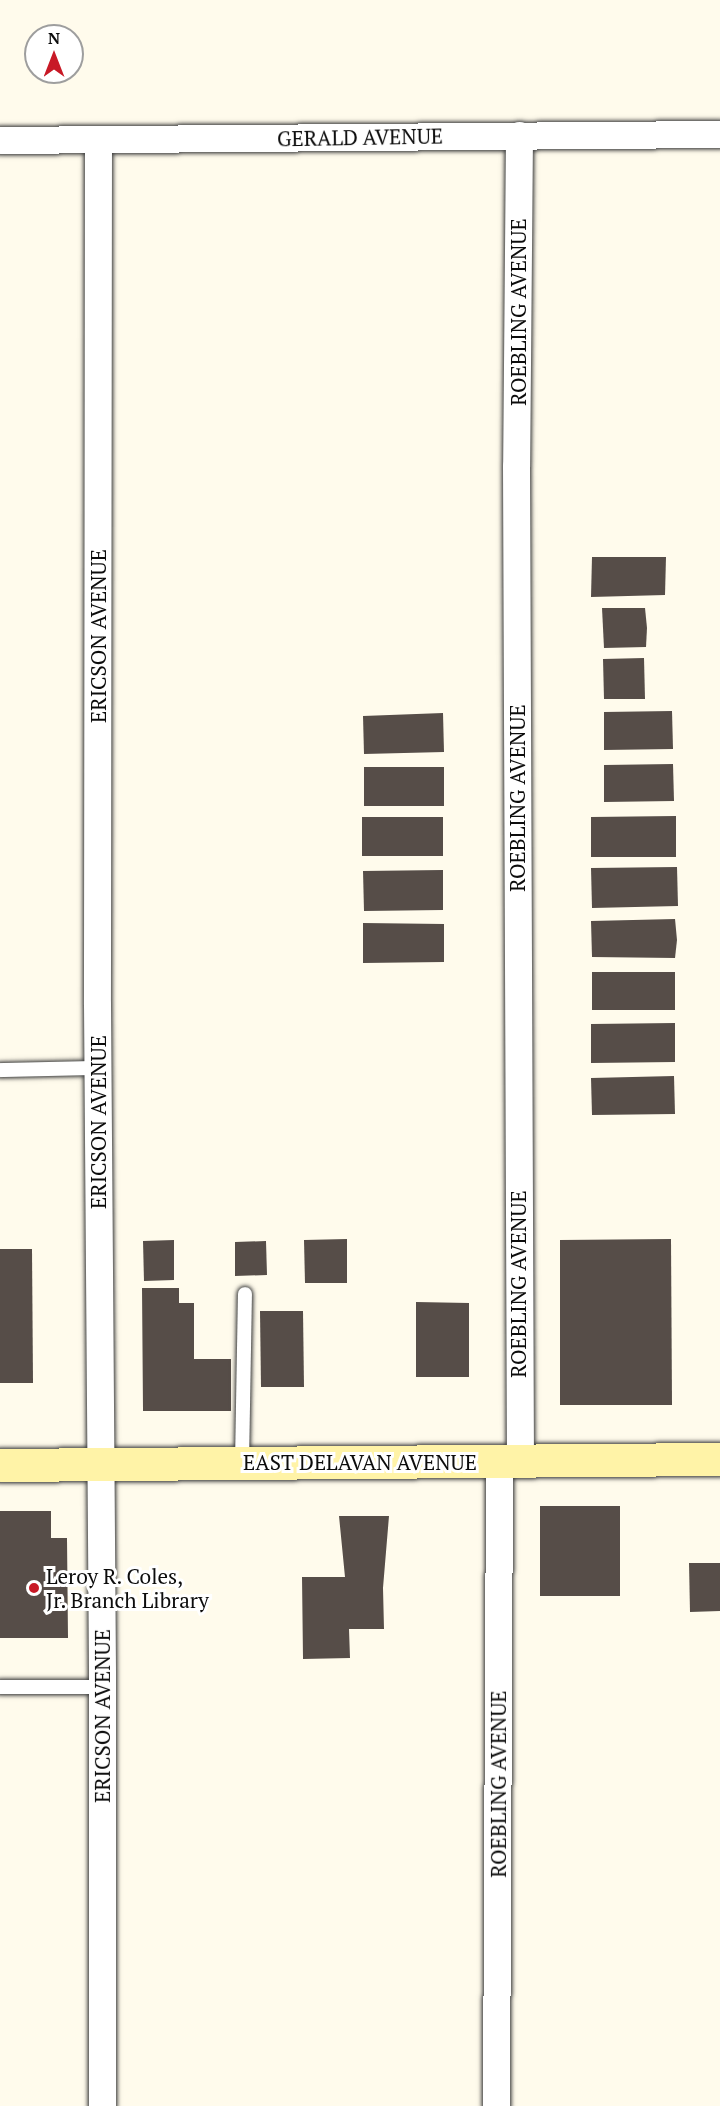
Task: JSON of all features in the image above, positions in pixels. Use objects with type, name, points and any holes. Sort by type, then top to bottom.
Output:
[{"type":"street","name":"GERALD AVENUE","points":[[0,141],[720,134]]},
{"type":"street","name":"ROEBLING AVENUE","points":[[496,2106],[509,1461],[519,135]]},
{"type":"street","name":"ERICSON AVENUE","points":[[98,139],[97,1068],[102,1687],[102,2106]]},
{"type":"street","name":"EAST DELAVAN AVENUE","points":[[0,1465],[720,1459]]},
{"type":"lane","points":[[0,1070],[97,1068]]},
{"type":"lane","points":[[242,1463],[244,1294]]},
{"type":"lane","points":[[0,1687],[102,1687]]},
{"type":"building","points":[[592,557],[666,557],[665,595],[591,597]]},
{"type":"building","points":[[602,608],[645,608],[646,647],[604,648]]},
{"type":"building","points":[[644,658],[645,699],[604,699],[603,659]]},
{"type":"building","points":[[672,711],[673,749],[604,750],[604,712]]},
{"type":"building","points":[[443,713],[444,752],[364,754],[363,716]]},
{"type":"building","points":[[673,764],[674,801],[604,802],[604,765]]},
{"type":"building","points":[[364,767],[444,767],[444,806],[364,806]]},
{"type":"building","points":[[676,816],[676,857],[591,857],[591,817]]},
{"type":"building","points":[[362,817],[443,817],[443,856],[362,856]]},
{"type":"building","points":[[677,867],[678,906],[592,908],[591,868]]},
{"type":"building","points":[[443,870],[443,910],[364,911],[363,871]]},
{"type":"building","points":[[675,919],[677,940],[675,958],[592,957],[591,921]]},
{"type":"building","points":[[363,923],[444,924],[444,962],[363,963]]},
{"type":"building","points":[[592,972],[675,972],[675,1010],[592,1010]]},
{"type":"building","points":[[675,1023],[675,1062],[591,1063],[591,1024]]},
{"type":"building","points":[[674,1076],[675,1114],[592,1115],[591,1078]]},
{"type":"building","points":[[347,1239],[347,1283],[305,1283],[304,1240]]},
{"type":"building","points":[[671,1239],[672,1405],[560,1405],[560,1240]]},
{"type":"building","points":[[174,1240],[174,1280],[144,1281],[143,1241]]},
{"type":"building","points":[[266,1241],[267,1275],[235,1276],[235,1242]]},
{"type":"building","points":[[0,1249],[32,1249],[33,1383],[0,1383]]},
{"type":"building","points":[[142,1288],[179,1288],[179,1303],[194,1303],[194,1359],[231,1359],[231,1411],[143,1411]]},
{"type":"building","points":[[416,1302],[469,1303],[469,1377],[416,1377]]},
{"type":"building","points":[[260,1311],[303,1311],[304,1387],[261,1387]]},
{"type":"building","points":[[540,1506],[620,1506],[620,1596],[540,1596]]},
{"type":"building","name":"Leroy R. Coles, Jr. Branch Library","points":[[0,1511],[51,1511],[51,1538],[67,1538],[68,1638],[0,1638]]},
{"type":"building","points":[[339,1516],[389,1516],[383,1588],[384,1629],[349,1629],[350,1658],[303,1659],[302,1577],[345,1577]]},
{"type":"building","points":[[689,1563],[720,1563],[720,1611],[690,1612]]},
{"type":"place","name":"Leroy R. Coles, Jr. Branch Library","points":[[34,1588]]}]
